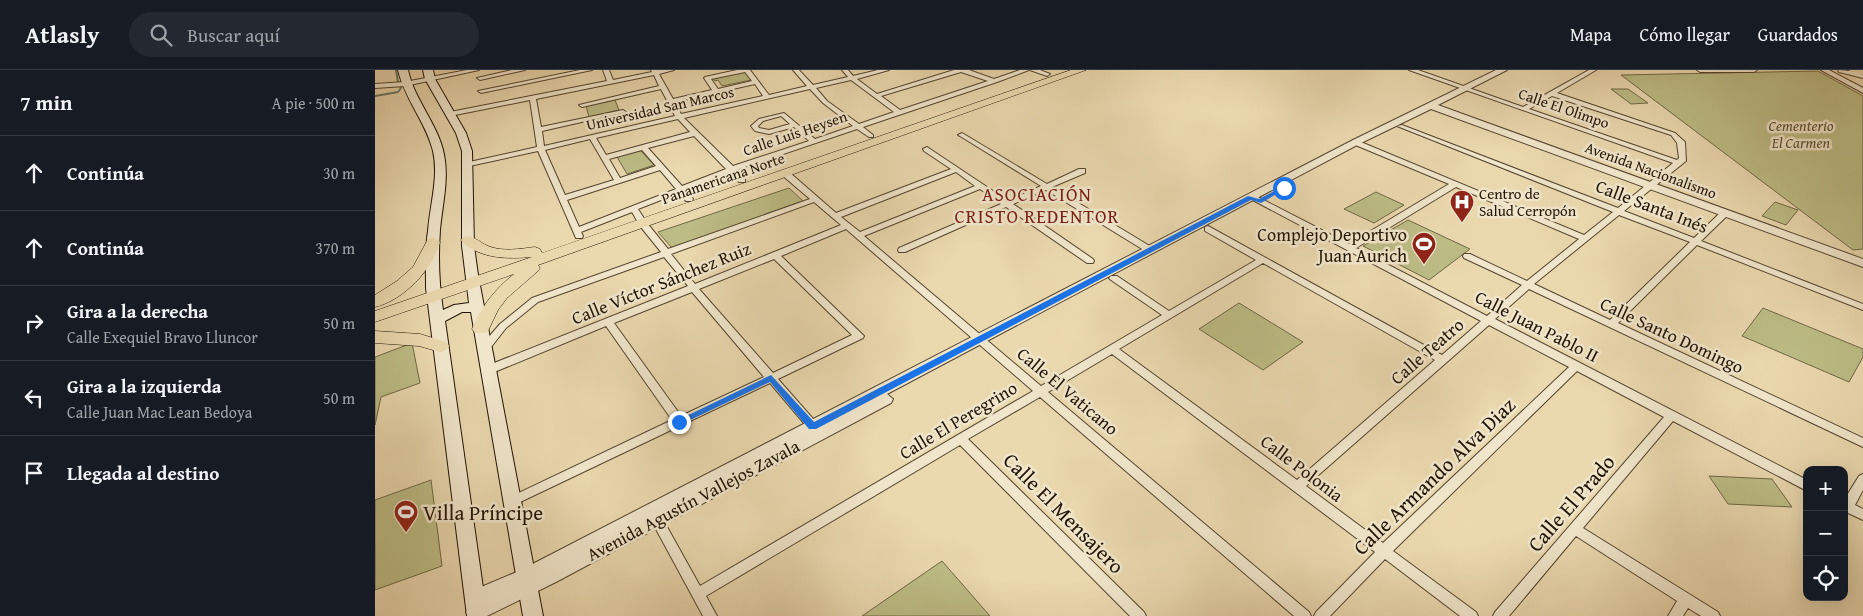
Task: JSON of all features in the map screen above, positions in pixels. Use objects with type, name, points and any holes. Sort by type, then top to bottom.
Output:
[{"type":"highway","name":"Panamericana Norte","points":[[471,279],[577,234],[786,174],[1081,70]]},
{"type":"highway","name":"Panamericana Norte","points":[[375,307],[433,292],[553,255],[686,195],[742,180],[1053,72]]},
{"type":"highway","points":[[468,240],[484,250],[499,253],[535,252]]},
{"type":"highway","points":[[375,302],[413,276],[430,254],[433,242]]},
{"type":"highway","points":[[481,329],[485,316],[505,290],[535,266],[553,255]]},
{"type":"highway","name":"Panamericana Norte","points":[[375,317],[433,292]]},
{"type":"highway","points":[[375,337],[420,340],[440,346]]},
{"type":"main road","points":[[403,70],[405,84],[434,139],[439,157],[438,212],[433,242],[433,292],[476,609]]},
{"type":"main road","points":[[1853,70],[1863,74]]},
{"type":"main road","points":[[429,74],[465,142],[468,165],[468,240],[471,279],[533,616]]},
{"type":"main road","points":[[437,319],[459,308],[476,307]]},
{"type":"street","points":[[375,86],[405,84],[429,74],[478,70],[481,78],[483,108]]},
{"type":"street","points":[[481,78],[522,70]]},
{"type":"street","points":[[481,91],[589,70]]},
{"type":"street","points":[[605,70],[611,82]]},
{"type":"street","points":[[450,114],[671,70]]},
{"type":"street","points":[[716,91],[707,78],[747,70],[768,98]]},
{"type":"street","points":[[796,70],[825,102],[871,136]]},
{"type":"street","points":[[845,70],[852,78],[898,112]]},
{"type":"street","name":"Universidad San Marcos","points":[[468,165],[886,70]]},
{"type":"street","points":[[876,96],[962,70],[995,81]]},
{"type":"street","name":"Calle Luis Heysen","points":[[686,195],[732,169],[1027,70]]},
{"type":"street","points":[[1033,70],[1053,72]]},
{"type":"street","name":"Calle El Olimpo","points":[[1412,70],[1679,163]]},
{"type":"street","name":"Avenida Agustín Vallejos Zavala","points":[[476,609],[983,342],[1150,250],[1255,199],[1503,70]]},
{"type":"street","points":[[1524,109],[1593,70]]},
{"type":"street","points":[[1701,70],[1754,70]]},
{"type":"street","points":[[1824,70],[1863,91]]},
{"type":"street","points":[[1842,70],[1863,74]]},
{"type":"street","points":[[655,72],[680,118],[742,180]]},
{"type":"street","points":[[671,101],[757,82]]},
{"type":"street","points":[[582,105],[663,87]]},
{"type":"street","points":[[577,89],[586,119]]},
{"type":"street","points":[[1551,93],[1673,134],[1681,142],[1683,159],[1679,163]]},
{"type":"street","points":[[618,97],[629,129]]},
{"type":"street","points":[[533,98],[541,149],[577,234]]},
{"type":"street","name":"Avenida Agustín Vallejos Zavala","points":[[1360,144],[1400,126],[1433,105]]},
{"type":"street","name":"Avenida Nacionalismo","points":[[1433,105],[1725,213],[1860,260]]},
{"type":"street","points":[[537,130],[623,112]]},
{"type":"street","points":[[794,125],[764,132],[757,130],[754,126],[761,120],[782,114],[814,142]]},
{"type":"street","name":"Calle Santa Inés","points":[[1400,126],[1863,307]]},
{"type":"street","points":[[766,135],[777,130]]},
{"type":"street","points":[[605,158],[695,133]]},
{"type":"street","points":[[963,135],[1150,250]]},
{"type":"street","points":[[592,137],[618,181]]},
{"type":"street","points":[[1360,144],[1585,239]]},
{"type":"street","points":[[644,148],[686,195]]},
{"type":"street","points":[[927,149],[1090,261]]},
{"type":"street","name":"Calle Teatro","points":[[1297,487],[1528,285],[1679,163]]},
{"type":"street","points":[[562,199],[662,167]]},
{"type":"street","points":[[835,216],[957,169]]},
{"type":"street","points":[[902,250],[1082,171]]},
{"type":"street","name":"Calle El Vaticano","points":[[786,174],[1304,616]]},
{"type":"street","points":[[1349,248],[1455,184]]},
{"type":"street","points":[[858,236],[981,186]]},
{"type":"street","points":[[484,349],[503,326],[535,300],[816,199]]},
{"type":"street","name":"Avenida Agustín Vallejos Zavala","points":[[983,342],[1114,278],[1207,229],[1255,199]]},
{"type":"street","name":"Calle Juan Pablo II","points":[[1255,199],[1803,484]]},
{"type":"street","points":[[1611,324],[1725,213]]},
{"type":"street","points":[[638,216],[694,288],[816,430]]},
{"type":"street","name":"Calle Víctor Sánchez Ruiz","points":[[488,370],[847,226]]},
{"type":"street","points":[[1207,229],[1443,360]]},
{"type":"street","points":[[512,502],[859,336],[775,255]]},
{"type":"street","name":"Calle Santo Domingo","points":[[1467,256],[1863,443]]},
{"type":"street","name":"Calle El Peregrino","points":[[698,594],[1262,260]]},
{"type":"street","points":[[1114,278],[1168,315]]},
{"type":"street","points":[[608,322],[679,422]]},
{"type":"street","name":"Calle Polonia","points":[[1112,349],[1471,616]]},
{"type":"street","name":"Calle Armando Alva Diaz","points":[[1321,616],[1384,551],[1576,366]]},
{"type":"street","name":"Calle El Prado","points":[[1499,616],[1671,416]]},
{"type":"street","name":"Avenida Agustín Vallejos Zavala","points":[[527,582],[657,520],[816,430]]},
{"type":"street","name":"Calle El Mensajero","points":[[961,438],[1139,616]]},
{"type":"street","points":[[1848,503],[1863,479]]},
{"type":"street","points":[[1848,507],[1863,515]]},
{"type":"street","points":[[657,520],[710,616]]},
{"type":"street","points":[[1575,529],[1713,616]]},
{"type":"street","points":[[1675,616],[1686,599]]},
{"type":"green space","points":[[745,71],[751,80],[722,86],[718,80],[715,81],[713,78]]},
{"type":"green space","name":"Cementerio El Carmen","points":[[1818,71],[1863,96],[1863,249],[1853,250],[1621,75]]},
{"type":"green space","points":[[1611,89],[1628,89],[1648,103],[1631,104]]},
{"type":"green space","points":[[615,100],[619,110],[589,117],[586,106]]},
{"type":"green space","points":[[640,150],[654,165],[627,174],[617,157]]},
{"type":"green space","points":[[789,188],[803,201],[672,248],[658,232]]},
{"type":"green space","points":[[1376,192],[1404,205],[1374,223],[1344,209]]},
{"type":"green space","points":[[1775,202],[1798,210],[1786,225],[1762,216]]},
{"type":"green space","name":"Complejo Deportivo Juan Aurich","points":[[1408,220],[1470,249],[1429,280],[1363,246]]},
{"type":"green space","points":[[1239,303],[1303,342],[1263,370],[1199,329]]},
{"type":"green space","points":[[1763,308],[1863,349],[1863,357],[1849,382],[1742,336]]},
{"type":"green space","points":[[412,343],[420,383],[381,397],[375,425],[375,357]]},
{"type":"green space","points":[[1709,476],[1772,479],[1792,507],[1728,504]]},
{"type":"green space","name":"Villa Príncipe","points":[[431,480],[442,566],[375,590],[375,500]]},
{"type":"green space","points":[[942,561],[990,616],[862,616]]},
{"type":"waterway","points":[[396,70],[398,82]]},
{"type":"waterway","points":[[375,96],[398,92],[401,88],[399,85]]},
{"type":"place","name":"Centro de Salud Cerropón","points":[[1462,223]]},
{"type":"place","name":"Complejo Deportivo Juan Aurich","points":[[1424,265]]},
{"type":"place","name":"Villa Príncipe","points":[[406,533]]},
{"type":"district","name":"ASOCIACIÓN CRISTO REDENTOR","points":[[1037,205]]},
{"type":"route","points":[[679,422],[771,378],[813,426],[1251,197],[1259,201],[1284,188]]}]
